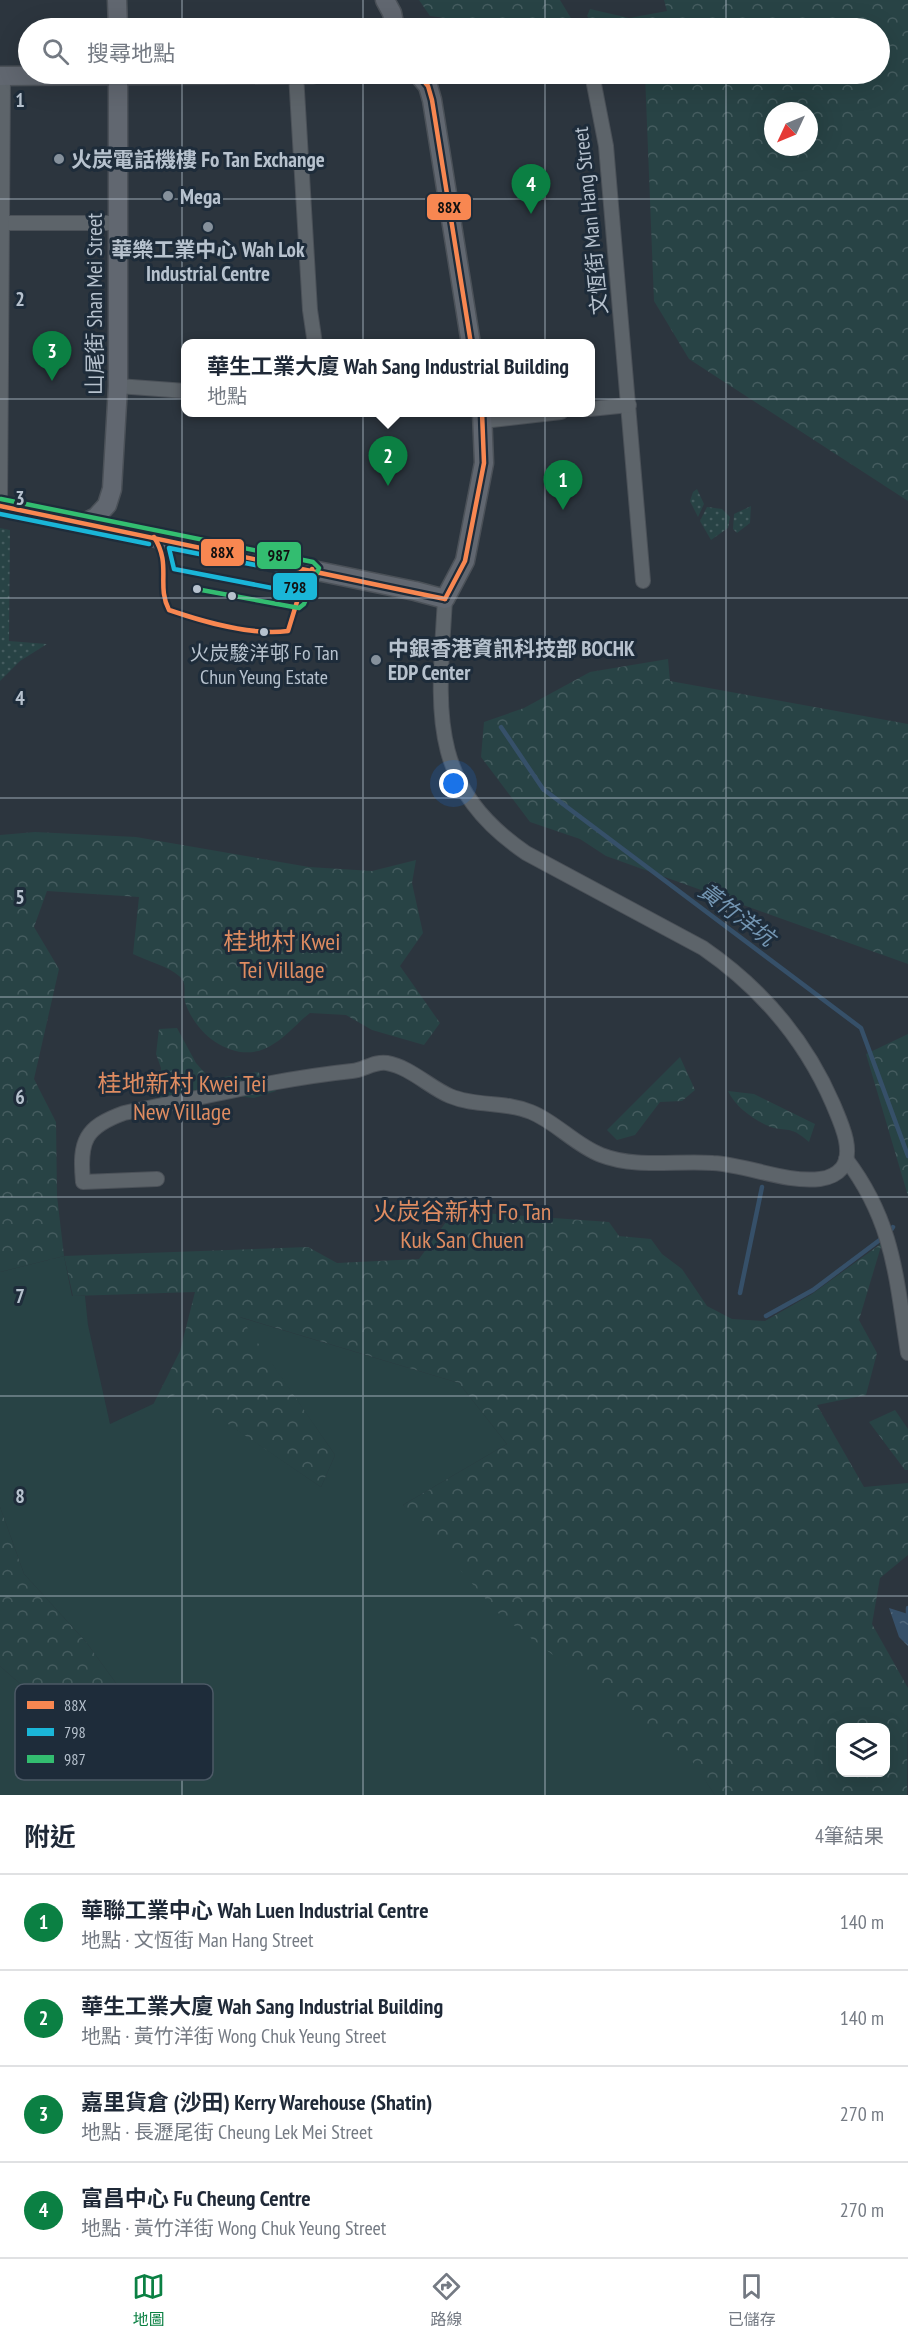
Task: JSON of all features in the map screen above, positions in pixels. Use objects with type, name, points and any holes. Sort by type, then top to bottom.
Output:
[{"type":"street","points":[[117,0],[118,18]]},
{"type":"street","points":[[385,0],[393,18]]},
{"type":"street","points":[[18,76],[2,76],[0,506],[415,591],[446,600]]},
{"type":"street","name":"山尾街 Shan Mei Street","points":[[84,523],[96,517],[107,505],[112,489],[118,387],[118,84]]},
{"type":"street","points":[[297,84],[310,310],[314,339]]},
{"type":"street","points":[[426,84],[432,100],[470,339]]},
{"type":"street","name":"文恆街 Man Hang Street","points":[[594,84],[606,146],[643,581]]},
{"type":"street","points":[[2,223],[117,223]]},
{"type":"street","points":[[118,387],[181,391]]},
{"type":"street","points":[[595,409],[629,405]]},
{"type":"street","points":[[157,1179],[83,1182],[81,1150],[89,1133],[105,1120],[124,1113],[321,1073],[356,1071],[379,1062],[398,1066],[451,1096],[468,1102],[528,1110],[601,1155],[655,1164],[713,1163],[799,1179],[820,1179],[832,1176],[842,1169],[846,1159],[845,1137],[837,1113],[814,1065],[785,1022],[747,982],[726,964],[680,934],[526,853],[500,834],[478,811],[456,775],[442,734],[439,695],[446,600],[465,561],[484,463],[483,417]]},
{"type":"street","points":[[846,1159],[873,1198],[890,1243],[908,1353]]},
{"type":"green space","points":[[419,0],[560,0],[571,18],[445,18],[430,16]]},
{"type":"green space","points":[[664,0],[908,0],[908,501],[689,359],[654,301],[645,84],[890,84],[890,18],[629,18],[667,11]]},
{"type":"green space","points":[[590,9],[629,18],[588,18],[587,16]]},
{"type":"green space","points":[[697,489],[704,504],[698,517],[690,501],[693,492]]},
{"type":"green space","points":[[751,506],[750,523],[737,533],[733,529],[734,514]]},
{"type":"green space","points":[[707,507],[722,509],[730,517],[728,528],[711,540],[700,521]]},
{"type":"green space","points":[[0,528],[10,530],[9,641],[47,644],[20,661],[0,681]]},
{"type":"green space","points":[[668,659],[670,681],[908,724],[908,964],[606,856],[580,839],[530,822],[481,757],[484,722],[524,708],[590,672]]},
{"type":"green space","points":[[35,832],[136,837],[309,867],[372,871],[416,860],[412,883],[423,933],[400,966],[440,1023],[424,1045],[372,1030],[346,1015],[310,1013],[280,1040],[262,1050],[235,1051],[222,1046],[199,1028],[185,1002],[184,985],[179,976],[163,966],[133,954],[139,897],[47,891],[34,927],[59,969],[34,1079],[56,1122],[57,1196],[64,1256],[0,1272],[0,835]]},
{"type":"green space","points":[[177,1028],[196,1063],[210,1079],[258,1072],[276,1091],[254,1098],[198,1092],[160,1100],[161,1068],[156,1054],[159,1029]]},
{"type":"green space","points":[[908,1034],[908,1196],[866,1054]]},
{"type":"green space","points":[[680,1057],[695,1090],[682,1101],[660,1102],[635,1135],[617,1140],[607,1130]]},
{"type":"green space","points":[[728,1091],[754,1094],[815,1124],[809,1142],[796,1133],[773,1128],[754,1118],[739,1106]]},
{"type":"green space","points":[[454,1211],[609,1222],[619,1236],[651,1239],[662,1254],[682,1269],[707,1306],[732,1319],[765,1321],[812,1294],[882,1243],[859,1320],[877,1353],[866,1395],[817,1405],[864,1487],[908,1483],[908,1555],[880,1578],[872,1624],[908,1688],[907,1795],[715,1795],[692,1761],[498,1613],[403,1505],[507,1444],[459,1383],[240,1317],[335,1455],[321,1487],[181,1392],[153,1405],[180,1351],[195,1292],[73,1296],[64,1256],[308,1247],[337,1263],[419,1259]]},
{"type":"green space","points":[[64,1256],[72,1296],[85,1296],[88,1325],[110,1424],[181,1391],[321,1487],[335,1455],[239,1317],[459,1383],[507,1444],[403,1505],[632,1714],[693,1761],[715,1795],[0,1795],[0,1666],[21,1684],[15,1684],[15,1780],[213,1780],[213,1684],[117,1684],[86,1642],[24,1574],[0,1507],[0,1272]]},
{"type":"green space","points":[[895,1410],[908,1429],[908,1470],[905,1470],[869,1422]]},
{"type":"green space","points":[[0,1507],[24,1574],[86,1642],[117,1684],[21,1684],[0,1666]]},
{"type":"water","points":[[889,1608],[908,1614],[908,1646],[899,1637]]},
{"type":"waterway","name":"黃竹洋坑","points":[[501,727],[543,789],[861,1028],[908,1156]]},
{"type":"waterway","points":[[740,1293],[762,1187]]},
{"type":"waterway","points":[[766,1316],[813,1290],[889,1233],[893,1227]]},
{"type":"waterway","points":[[908,1608],[908,1615]]},
{"type":"transit line","name":"88X","points":[[426,84],[432,100],[470,339]]},
{"type":"transit line","name":"88X","points":[[445,599],[465,561],[484,463],[482,417]]},
{"type":"transit line","name":"987","points":[[1,499],[313,562],[319,568],[304,604],[299,608],[196,589]]},
{"type":"transit line","name":"88X","points":[[0,506],[445,599]]},
{"type":"transit line","name":"798","points":[[0,514],[149,544]]},
{"type":"transit line","name":"88X","points":[[154,537],[162,557],[165,601],[169,610],[228,627],[259,632],[288,631],[300,592],[312,569]]},
{"type":"transit line","name":"798","points":[[169,548],[301,574],[293,592],[174,569],[169,548]]},
{"type":"place","name":"火炭電話機樓 Fo Tan Exchange","points":[[59,159]]},
{"type":"place","name":"Mega","points":[[168,196]]},
{"type":"place","name":"富昌中心 Fu Cheung Centre","points":[[531,214]]},
{"type":"place","name":"華樂工業中心 Wah Lok Industrial Centre","points":[[208,227]]},
{"type":"place","name":"嘉里貨倉 (沙田) Kerry Warehouse (Shatin)","points":[[52,381]]},
{"type":"place","name":"華生工業大廈 Wah Sang Industrial Building","points":[[388,486]]},
{"type":"place","name":"華聯工業中心 Wah Luen Industrial Centre","points":[[563,510]]},
{"type":"place","name":"火炭駿洋邨 Fo Tan Chun Yeung Estate","points":[[264,632]]},
{"type":"place","name":"中銀香港資訊科技部 BOCHK EDP Center","points":[[376,660]]},
{"type":"district","name":"桂地村 Kwei Tei Village","points":[[282,955]]},
{"type":"district","name":"桂地新村 Kwei Tei New Village","points":[[182,1097]]},
{"type":"district","name":"火炭谷新村 Fo Tan Kuk San Chuen","points":[[462,1225]]}]
